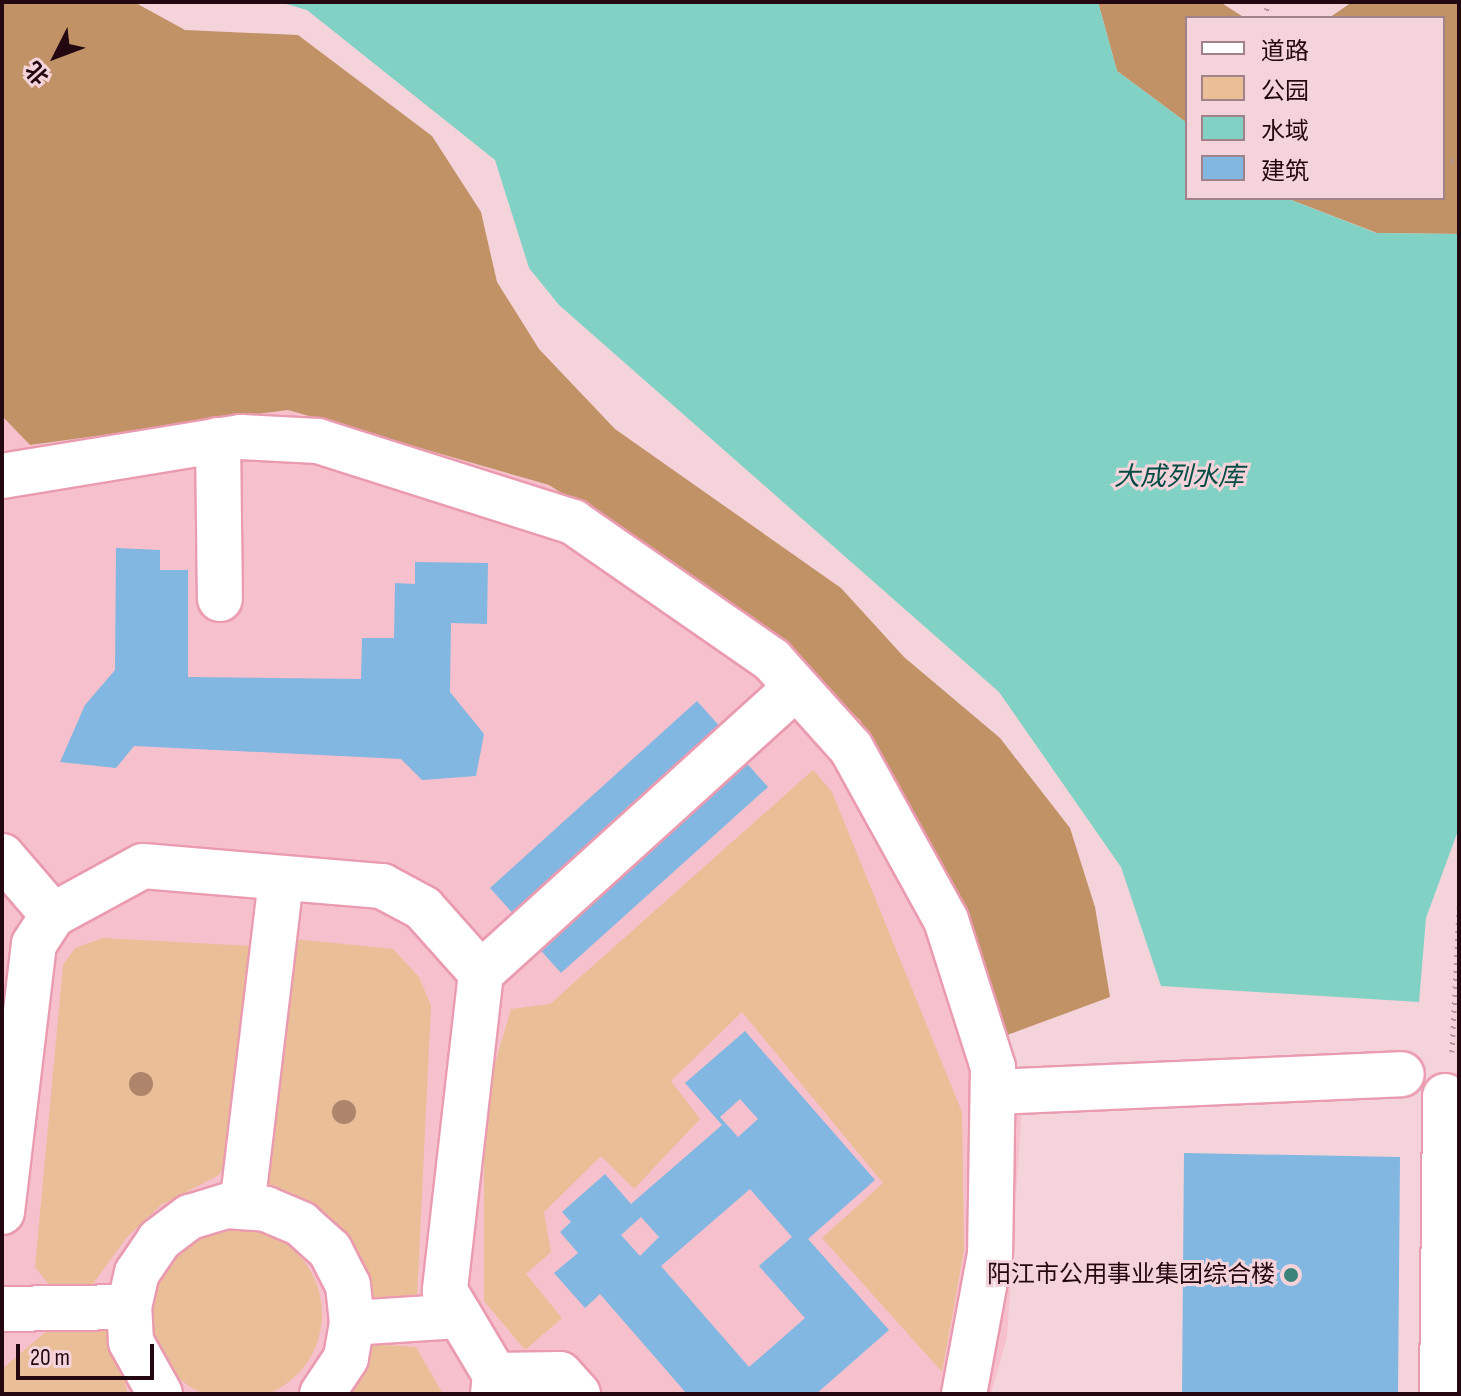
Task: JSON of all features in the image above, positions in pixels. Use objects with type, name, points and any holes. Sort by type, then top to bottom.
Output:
[{"type":"lane","points":[[218,440],[220,599]]},
{"type":"lane","points":[[2,476],[218,440],[318,441],[573,522],[772,660],[851,748],[946,920],[993,1067],[990,1254],[964,1394]]},
{"type":"lane","points":[[578,1394],[560,1374],[494,1385],[445,1291],[481,973],[796,687]]},
{"type":"lane","points":[[2,856],[53,915]]},
{"type":"lane","points":[[2,1212],[34,944],[53,915],[143,866],[382,886],[423,908],[481,973]]},
{"type":"lane","points":[[242,1207],[281,878]]},
{"type":"lane","points":[[993,1092],[1402,1074]]},
{"type":"lane","points":[[1442,1394],[1445,1096]]},
{"type":"lane","points":[[160,1394],[131,1342],[129,1307],[137,1273],[159,1240],[190,1217],[242,1207],[301,1224],[330,1250],[348,1285],[352,1323],[346,1358],[322,1394]]},
{"type":"lane","points":[[2,1309],[129,1307]]},
{"type":"lane","points":[[352,1323],[460,1316]]},
{"type":"path","points":[[1455,1036],[1459,907]]},
{"type":"shaded area","points":[[2,2],[134,2],[185,30],[298,35],[432,136],[481,212],[497,282],[539,349],[615,429],[841,588],[904,657],[1000,738],[1070,828],[1095,907],[1110,997],[1002,1037],[981,968],[860,720],[694,577],[549,485],[288,410],[30,445],[2,416]]},
{"type":"shaded area","points":[[1098,2],[1220,2],[1242,16],[1185,16],[1185,122],[1117,71]]},
{"type":"shaded area","points":[[1352,2],[1459,2],[1459,234],[1377,233],[1291,200],[1445,200],[1445,16],[1332,16]]},
{"type":"shaded area","points":[[288,410],[549,485],[694,577],[860,720],[981,968],[1022,1106],[1007,1337],[991,1394],[2,1394],[2,416],[30,445]]},
{"type":"green space","points":[[813,770],[832,792],[962,1112],[964,1251],[942,1372],[822,1238],[883,1183],[742,1012],[671,1081],[700,1119],[634,1189],[601,1156],[544,1212],[551,1252],[526,1274],[562,1318],[525,1350],[484,1301],[484,1100],[511,1009],[550,1004]]},
{"type":"green space","points":[[103,938],[252,946],[235,1147],[219,1175],[161,1205],[127,1237],[90,1288],[54,1291],[35,1267],[63,965],[75,948]]},
{"type":"green space","points":[[284,938],[393,949],[419,977],[431,1006],[417,1298],[373,1304],[355,1245],[328,1215],[264,1185]]},
{"type":"green space","points":[[219,1230],[253,1230],[284,1242],[308,1266],[320,1297],[320,1331],[308,1362],[284,1386],[256,1397],[216,1397],[188,1386],[164,1362],[152,1331],[152,1297],[164,1266],[188,1242]]},
{"type":"green space","points":[[60,1320],[110,1331],[128,1394],[2,1394],[2,1369]]},
{"type":"green space","points":[[367,1344],[416,1347],[443,1394],[350,1394]]},
{"type":"water","name":"大成列水库","points":[[279,2],[1098,2],[1117,71],[1185,122],[1185,200],[1291,200],[1376,233],[1459,234],[1459,828],[1426,918],[1419,1002],[1161,986],[1121,867],[999,692],[559,305],[529,268],[495,160],[307,10]]},
{"type":"building","points":[[116,548],[160,550],[160,570],[188,570],[188,677],[361,679],[362,638],[394,638],[395,583],[415,584],[415,562],[488,563],[487,624],[451,623],[450,692],[484,734],[476,776],[422,780],[401,759],[134,746],[116,768],[60,762],[85,705],[115,670]]},
{"type":"building","points":[[697,701],[723,730],[516,917],[490,888]]},
{"type":"building","points":[[742,758],[768,787],[561,973],[535,944]]},
{"type":"building","points":[[745,1031],[875,1180],[808,1239],[889,1330],[816,1394],[687,1394],[600,1294],[585,1308],[554,1273],[578,1253],[560,1232],[571,1222],[562,1212],[605,1174],[631,1204],[722,1125],[685,1083]],"holes":[[[740,1099],[758,1119],[738,1137],[720,1117]],[[750,1189],[792,1237],[759,1266],[805,1318],[749,1367],[661,1266]],[[641,1217],[659,1237],[640,1256],[621,1235]]]},
{"type":"building","name":"阳江市公用事业集团综合楼","points":[[1184,1153],[1400,1157],[1398,1394],[1182,1394]]},
{"type":"place","name":"阳江市公用事业集团综合楼","points":[[1291,1275]]}]
